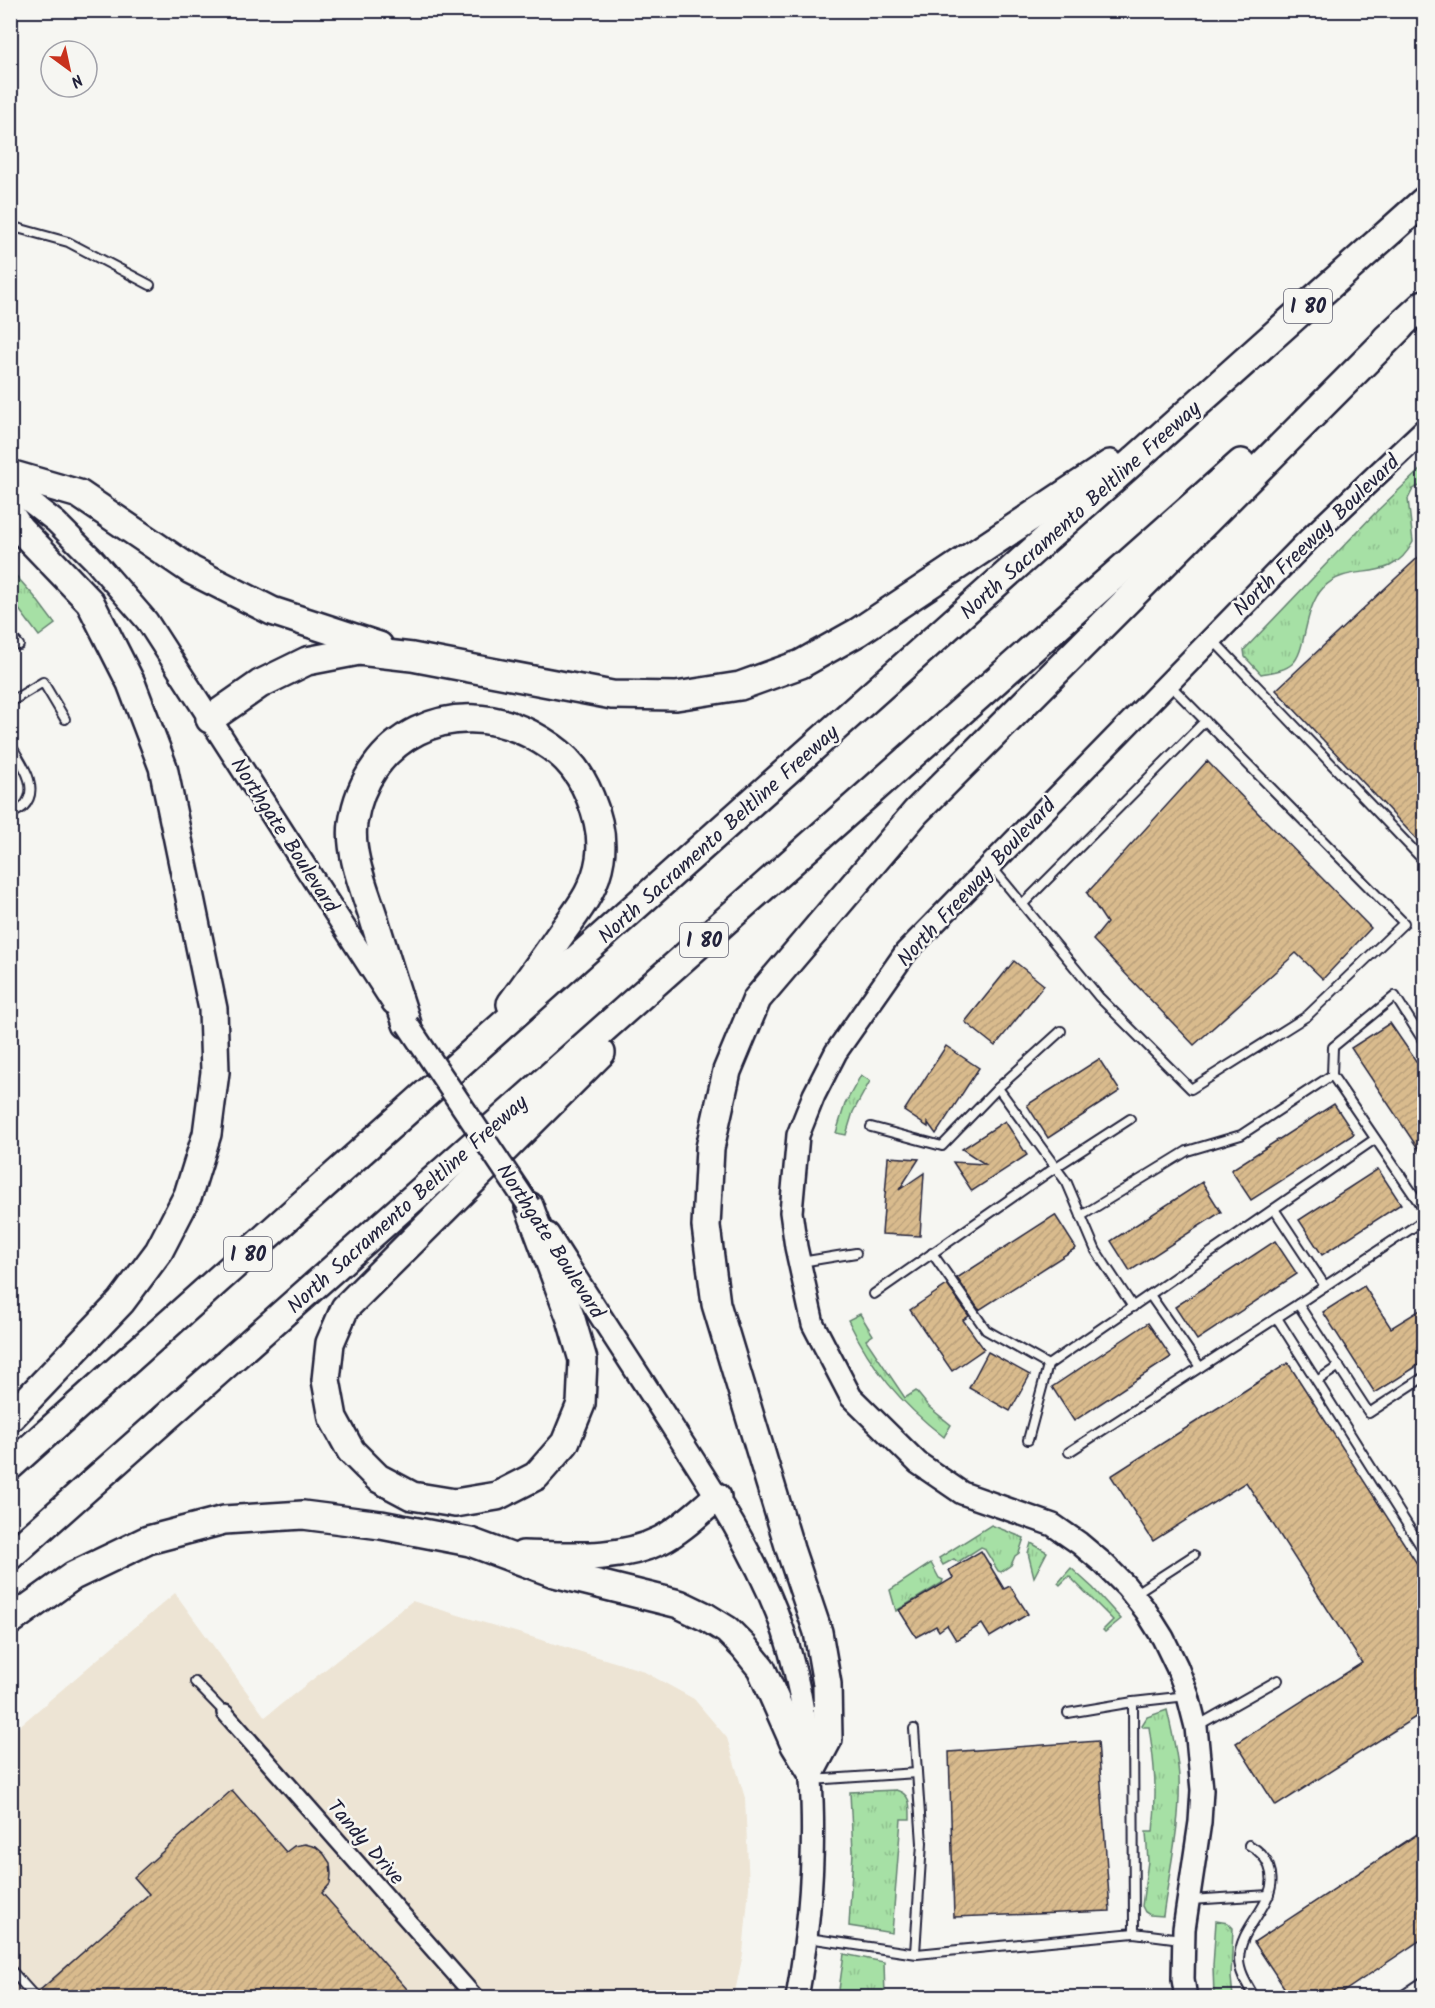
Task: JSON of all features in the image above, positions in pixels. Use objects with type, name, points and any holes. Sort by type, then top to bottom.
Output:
[{"type":"highway","name":"North Sacramento Beltline Freeway","points":[[10,1466],[1425,201]]},
{"type":"highway","name":"North Sacramento Beltline Freeway","points":[[10,1556],[1262,444],[1425,304]]},
{"type":"highway","points":[[811,1775],[828,1739],[827,1684],[818,1632],[716,1304],[706,1227],[710,1148],[727,1071],[757,999],[916,812],[1400,327]]},
{"type":"highway","points":[[210,719],[260,684],[307,661],[359,651],[412,657],[612,695],[676,696],[740,686],[801,664],[858,632],[1191,410]]},
{"type":"highway","points":[[10,474],[79,494],[190,570],[272,611],[412,657]]},
{"type":"highway","points":[[10,514],[19,528],[90,602],[131,683],[163,767],[213,1009],[215,1072],[207,1134],[188,1195],[159,1251],[121,1302],[10,1418]]},
{"type":"highway","points":[[406,1024],[356,862],[353,825],[361,790],[380,758],[408,734],[442,720],[479,717],[515,726],[553,746],[582,777],[598,816],[600,859],[587,899],[484,1043]]},
{"type":"highway","points":[[529,1206],[584,1360],[581,1404],[565,1443],[536,1476],[497,1496],[455,1503],[412,1496],[378,1478],[351,1451],[333,1418],[326,1380],[330,1342],[345,1308],[818,838]]},
{"type":"highway","points":[[507,1555],[589,1556],[627,1553],[662,1539],[717,1497]]},
{"type":"highway","points":[[10,1621],[73,1576],[148,1540],[224,1520],[303,1515],[381,1525],[470,1542],[554,1573],[679,1604],[727,1630],[761,1668],[811,1775]]},
{"type":"street","name":"North Freeway Boulevard","points":[[1186,1998],[1183,1980],[1184,1940],[1200,1822],[1202,1790],[1196,1727],[1188,1696],[1163,1638],[1133,1594],[1104,1564],[1079,1543],[1053,1525],[962,1493],[918,1463],[851,1397],[813,1324],[800,1262],[792,1212],[798,1135],[814,1095],[836,1052],[906,952],[1309,539],[1422,436]]},
{"type":"street","name":"Northgate Boulevard","points":[[10,486],[56,522],[122,591],[147,621],[406,1024],[529,1206],[717,1497],[761,1575],[778,1616],[800,1695],[811,1775],[813,1845],[807,1938],[797,1998]]},
{"type":"street","name":"Tandy Drive","points":[[225,1713],[476,1998]]},
{"type":"lane","points":[[10,226],[68,242],[150,285]]},
{"type":"lane","points":[[10,635],[19,645]]},
{"type":"lane","points":[[1212,638],[1425,861]]},
{"type":"lane","points":[[10,702],[43,682],[65,719]]},
{"type":"lane","points":[[991,865],[1099,997],[1191,1089],[1307,1016],[1404,922],[1168,683]]},
{"type":"lane","points":[[1023,904],[1205,721]]},
{"type":"lane","points":[[10,744],[30,778],[29,795],[24,806],[10,815]]},
{"type":"lane","points":[[1425,1042],[1395,996],[1333,1047],[1332,1075],[1425,1210]]},
{"type":"lane","points":[[871,1127],[942,1146],[998,1088],[1061,1031]]},
{"type":"lane","points":[[1081,1216],[1187,1151],[1241,1135],[1332,1075]]},
{"type":"lane","points":[[998,1088],[1067,1183],[1096,1251],[1133,1306]]},
{"type":"lane","points":[[874,1294],[1056,1167],[1130,1119]]},
{"type":"lane","points":[[1029,1440],[1048,1365],[1375,1140]]},
{"type":"lane","points":[[1275,1209],[1325,1286]]},
{"type":"lane","points":[[1070,1452],[1425,1220]]},
{"type":"lane","points":[[800,1262],[856,1253]]},
{"type":"lane","points":[[932,1254],[986,1330],[1048,1365]]},
{"type":"lane","points":[[1150,1295],[1200,1367]]},
{"type":"lane","points":[[1298,1304],[1370,1413],[1425,1377]]},
{"type":"lane","points":[[1277,1318],[1425,1551]]},
{"type":"lane","points":[[1317,1381],[1339,1366]]},
{"type":"lane","points":[[1133,1594],[1194,1555]]},
{"type":"lane","points":[[1196,1727],[1278,1680]]},
{"type":"lane","points":[[195,1682],[225,1713]]},
{"type":"lane","points":[[1068,1713],[1188,1696]]},
{"type":"lane","points":[[1133,1702],[1134,1933]]},
{"type":"lane","points":[[914,1729],[922,1844],[915,1953]]},
{"type":"lane","points":[[811,1775],[917,1773]]},
{"type":"lane","points":[[1249,1845],[1266,1858],[1271,1871],[1269,1895],[1243,1940],[1239,1961],[1243,1977],[1255,1998]]},
{"type":"lane","points":[[1189,1900],[1269,1895]]},
{"type":"lane","points":[[807,1938],[915,1953],[1134,1933],[1184,1940]]},
{"type":"lane","points":[[10,1969],[36,1998]]},
{"type":"lane","points":[[1399,1998],[1425,1981]]},
{"type":"shaded area","points":[[175,1593],[265,1717],[412,1601],[641,1670],[694,1699],[727,1738],[745,1798],[749,1887],[743,1954],[734,1997],[15,1997],[10,1992],[10,1734]]},
{"type":"green space","points":[[1424,466],[1424,484],[1413,489],[1408,499],[1413,542],[1403,556],[1393,565],[1346,575],[1323,588],[1312,607],[1297,658],[1285,668],[1261,674],[1245,657],[1244,650],[1377,511]]},
{"type":"green space","points":[[10,569],[55,624],[39,636],[12,600],[17,595],[11,583]]},
{"type":"green space","points":[[861,1075],[870,1081],[853,1112],[846,1135],[836,1133],[845,1104]]},
{"type":"green space","points":[[860,1314],[873,1335],[866,1340],[905,1398],[916,1391],[929,1407],[951,1425],[944,1437],[901,1398],[877,1370],[848,1320]]},
{"type":"green space","points":[[991,1525],[1024,1538],[1019,1553],[1011,1565],[1001,1572],[998,1571],[984,1548],[981,1547],[958,1562],[954,1559],[943,1565],[939,1558]]},
{"type":"green space","points":[[1031,1543],[1047,1552],[1034,1577],[1028,1553]]},
{"type":"green space","points":[[931,1563],[939,1578],[943,1580],[942,1583],[896,1611],[890,1590]]},
{"type":"green space","points":[[1071,1568],[1121,1619],[1105,1632],[1103,1630],[1113,1620],[1069,1576],[1060,1585],[1058,1583]]},
{"type":"green space","points":[[1167,1710],[1177,1761],[1179,1795],[1163,1916],[1150,1915],[1142,1906],[1148,1861],[1146,1832],[1153,1832],[1155,1792],[1149,1727],[1142,1725],[1147,1717]]},
{"type":"green space","points":[[896,1790],[907,1797],[910,1805],[910,1819],[901,1819],[892,1933],[849,1926],[853,1852],[850,1792]]},
{"type":"green space","points":[[1216,1921],[1228,1923],[1233,1928],[1231,1977],[1233,1997],[1214,1997],[1213,1966]]},
{"type":"green space","points":[[844,1954],[884,1962],[885,1997],[838,1997]]},
{"type":"building","points":[[1425,551],[1425,848],[1276,690]]},
{"type":"building","points":[[1207,761],[1371,928],[1323,979],[1296,953],[1194,1045],[1093,940],[1107,923],[1087,893]]},
{"type":"building","points":[[1014,961],[1044,985],[995,1046],[965,1022]]},
{"type":"building","points":[[1390,1023],[1425,1074],[1425,1159],[1351,1048]]},
{"type":"building","points":[[946,1046],[979,1068],[936,1134],[928,1123],[928,1127],[904,1111]]},
{"type":"building","points":[[1099,1059],[1120,1091],[1048,1138],[1027,1105]]},
{"type":"building","points":[[1334,1104],[1354,1134],[1251,1200],[1231,1170]]},
{"type":"building","points":[[1005,1121],[1027,1155],[972,1191],[953,1162],[985,1164],[962,1149]]},
{"type":"building","points":[[888,1157],[919,1159],[899,1190],[924,1173],[920,1236],[882,1234]]},
{"type":"building","points":[[1378,1169],[1401,1204],[1322,1255],[1299,1220]]},
{"type":"building","points":[[1202,1182],[1221,1212],[1130,1271],[1111,1241]]},
{"type":"building","points":[[1055,1215],[1076,1248],[979,1310],[957,1278]]},
{"type":"building","points":[[1275,1241],[1297,1274],[1197,1340],[1175,1307]]},
{"type":"building","points":[[947,1285],[969,1316],[963,1320],[984,1349],[952,1371],[910,1310]]},
{"type":"building","points":[[1364,1286],[1391,1328],[1425,1307],[1425,1361],[1375,1393],[1323,1312]]},
{"type":"building","points":[[1148,1323],[1171,1357],[1074,1421],[1052,1387]]},
{"type":"building","points":[[988,1352],[1030,1375],[1010,1411],[969,1388]]},
{"type":"building","points":[[1288,1363],[1425,1576],[1425,1711],[1276,1806],[1236,1743],[1362,1663],[1246,1482],[1153,1541],[1111,1476]]},
{"type":"building","points":[[981,1551],[1004,1589],[1010,1586],[1028,1614],[990,1637],[982,1624],[956,1640],[947,1625],[939,1631],[936,1626],[916,1637],[899,1610],[953,1578],[949,1570]]},
{"type":"building","points":[[1098,1741],[1110,1911],[954,1917],[949,1752]]},
{"type":"building","points":[[232,1790],[286,1852],[294,1846],[305,1844],[316,1847],[324,1854],[330,1863],[331,1874],[330,1884],[322,1893],[415,1998],[42,1998],[38,1992],[149,1894],[134,1877]]},
{"type":"building","points":[[1425,1829],[1425,1937],[1334,1998],[1291,1998],[1254,1942]]}]
